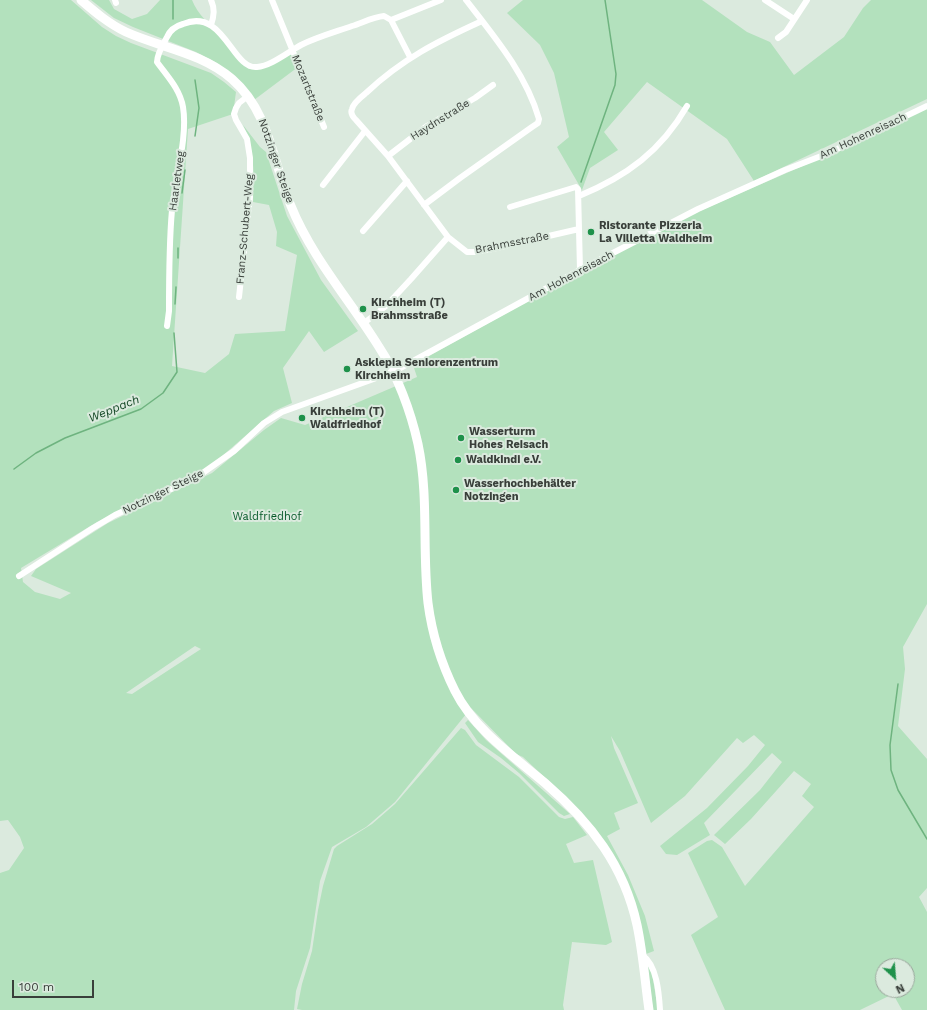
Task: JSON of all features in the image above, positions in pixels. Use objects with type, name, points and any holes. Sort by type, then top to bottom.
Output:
[{"type":"main road","name":"Notzinger Steige","points":[[81,0],[101,17],[119,28],[197,58],[225,73],[248,96],[264,123],[284,188],[298,222],[320,260],[380,348],[393,372],[411,418],[420,456],[423,481],[428,604],[436,646],[448,677],[458,696],[485,730],[506,751],[570,805],[591,828],[616,868],[628,895],[637,924],[649,1010]]},
{"type":"street","points":[[211,0],[214,8],[214,14],[211,25]]},
{"type":"street","name":"Mozartstraße","points":[[272,0],[324,127]]},
{"type":"street","points":[[391,20],[441,0]]},
{"type":"street","points":[[424,205],[532,127],[539,119],[533,101],[509,58],[466,0]]},
{"type":"street","points":[[765,0],[794,19]]},
{"type":"street","points":[[778,38],[786,32],[807,0]]},
{"type":"street","points":[[163,45],[167,36],[178,25],[195,21],[203,22],[211,25],[238,56],[250,67],[260,67],[318,38],[379,16],[384,16],[391,20],[410,57]]},
{"type":"street","points":[[364,323],[386,306],[448,238],[388,156],[365,131],[352,113],[352,109],[354,104],[365,94],[410,57],[482,21]]},
{"type":"street","name":"Haarletweg","points":[[163,45],[158,55],[157,62],[175,85],[180,95],[184,116],[183,138],[172,210],[169,311],[167,326]]},
{"type":"street","name":"Haydnstraße","points":[[388,156],[427,126],[494,85]]},
{"type":"street","name":"Franz-Schubert-Weg","points":[[239,297],[250,197],[250,158],[247,139],[234,114],[236,108],[248,96]]},
{"type":"street","points":[[579,196],[612,180],[641,161],[671,131],[687,106]]},
{"type":"street","name":"Am Hohenreisach","points":[[393,372],[580,270],[698,209],[785,170],[829,153],[927,106]]},
{"type":"street","points":[[324,185],[365,131]]},
{"type":"street","points":[[363,231],[407,181]]},
{"type":"street","points":[[510,207],[576,187],[578,189],[579,196],[578,240],[580,270]]},
{"type":"street","name":"Brahmsstraße","points":[[448,238],[467,252],[475,252],[579,229]]},
{"type":"street","name":"Notzinger Steige","points":[[19,576],[115,515],[198,477],[234,451],[264,423],[282,412],[393,372]]},
{"type":"street","points":[[642,955],[647,958],[654,972],[660,1010]]},
{"type":"green space","name":"Waldfriedhof","points":[[0,0],[71,0],[102,27],[116,36],[211,73],[236,92],[233,114],[188,129],[172,366],[205,373],[229,354],[235,334],[285,331],[297,255],[276,246],[277,232],[269,205],[253,202],[252,153],[243,125],[260,147],[266,152],[287,216],[321,280],[358,331],[324,352],[309,331],[283,368],[292,403],[274,411],[206,470],[97,522],[21,568],[23,582],[35,592],[60,599],[71,593],[31,576],[36,569],[108,523],[212,473],[264,430],[281,418],[305,425],[417,377],[413,365],[656,230],[853,144],[927,108],[927,604],[903,647],[905,669],[898,726],[927,759],[927,888],[919,897],[927,912],[927,1010],[902,1010],[895,998],[915,998],[915,958],[875,958],[875,998],[885,998],[860,1010],[725,1010],[691,935],[718,917],[688,853],[707,841],[712,840],[722,847],[745,886],[814,807],[802,796],[811,784],[794,771],[751,819],[725,844],[714,835],[760,790],[782,762],[772,753],[704,823],[710,835],[677,855],[666,854],[660,846],[707,808],[748,766],[765,745],[754,735],[743,743],[737,738],[685,796],[651,823],[620,751],[611,736],[614,748],[638,803],[614,813],[620,829],[607,836],[628,875],[645,916],[654,951],[646,954],[623,876],[558,790],[523,757],[516,754],[471,708],[395,802],[366,827],[332,847],[320,881],[310,948],[296,991],[294,1010],[0,1010],[0,873],[9,870],[24,848],[20,837],[8,820],[0,821]],"holes":[[[195,646],[201,649],[132,694],[126,693]]]},
{"type":"green space","points":[[91,0],[109,0],[114,9],[132,19],[147,14],[160,0],[192,0],[200,14],[249,69],[260,69],[296,50],[302,64],[254,100],[217,63],[196,52],[114,18]]},
{"type":"green space","points":[[523,0],[702,0],[747,32],[770,42],[794,75],[844,37],[863,8],[871,0],[927,0],[927,99],[754,181],[727,139],[647,82],[604,132],[618,150],[590,168],[582,190],[557,147],[569,137],[554,73],[540,45],[507,13]]},
{"type":"green space","points":[[468,720],[486,740],[570,814],[564,816],[559,813],[519,773],[478,742],[465,723]]},
{"type":"green space","points":[[461,728],[465,730],[476,745],[519,777],[559,817],[565,819],[573,817],[587,835],[566,844],[574,863],[593,860],[612,942],[606,945],[572,942],[563,1005],[564,1010],[297,1009],[302,984],[312,951],[323,886],[334,849],[372,824],[395,804]]},
{"type":"green space","points":[[647,963],[652,973],[658,1010],[653,1010]]},
{"type":"waterway","name":"Weppach","points":[[173,0],[173,19]]},
{"type":"waterway","points":[[581,182],[615,85],[616,74],[605,0]]},
{"type":"waterway","name":"Weppach","points":[[195,80],[199,108],[195,136]]},
{"type":"waterway","name":"Weppach","points":[[182,193],[185,170]]},
{"type":"waterway","name":"Weppach","points":[[178,248],[178,258]]},
{"type":"waterway","name":"Weppach","points":[[175,304],[176,287]]},
{"type":"waterway","name":"Weppach","points":[[14,469],[36,453],[65,438],[141,409],[163,393],[177,372],[174,333]]},
{"type":"waterway","points":[[898,684],[890,745],[891,770],[898,790],[927,839]]},
{"type":"place","name":"Ristorante Pizzeria La Villetta Waldheim","points":[[591,232]]},
{"type":"place","name":"Kirchheim (T) Brahmsstraße","points":[[363,309]]},
{"type":"place","name":"Asklepia Seniorenzentrum Kirchheim","points":[[347,369]]},
{"type":"place","name":"Kirchheim (T) Waldfriedhof","points":[[302,418]]},
{"type":"place","name":"Wasserturm Hohes Reisach","points":[[461,438]]},
{"type":"place","name":"Waldkindi e.V.","points":[[458,460]]},
{"type":"place","name":"Wasserhochbehälter Notzingen","points":[[456,490]]}]
